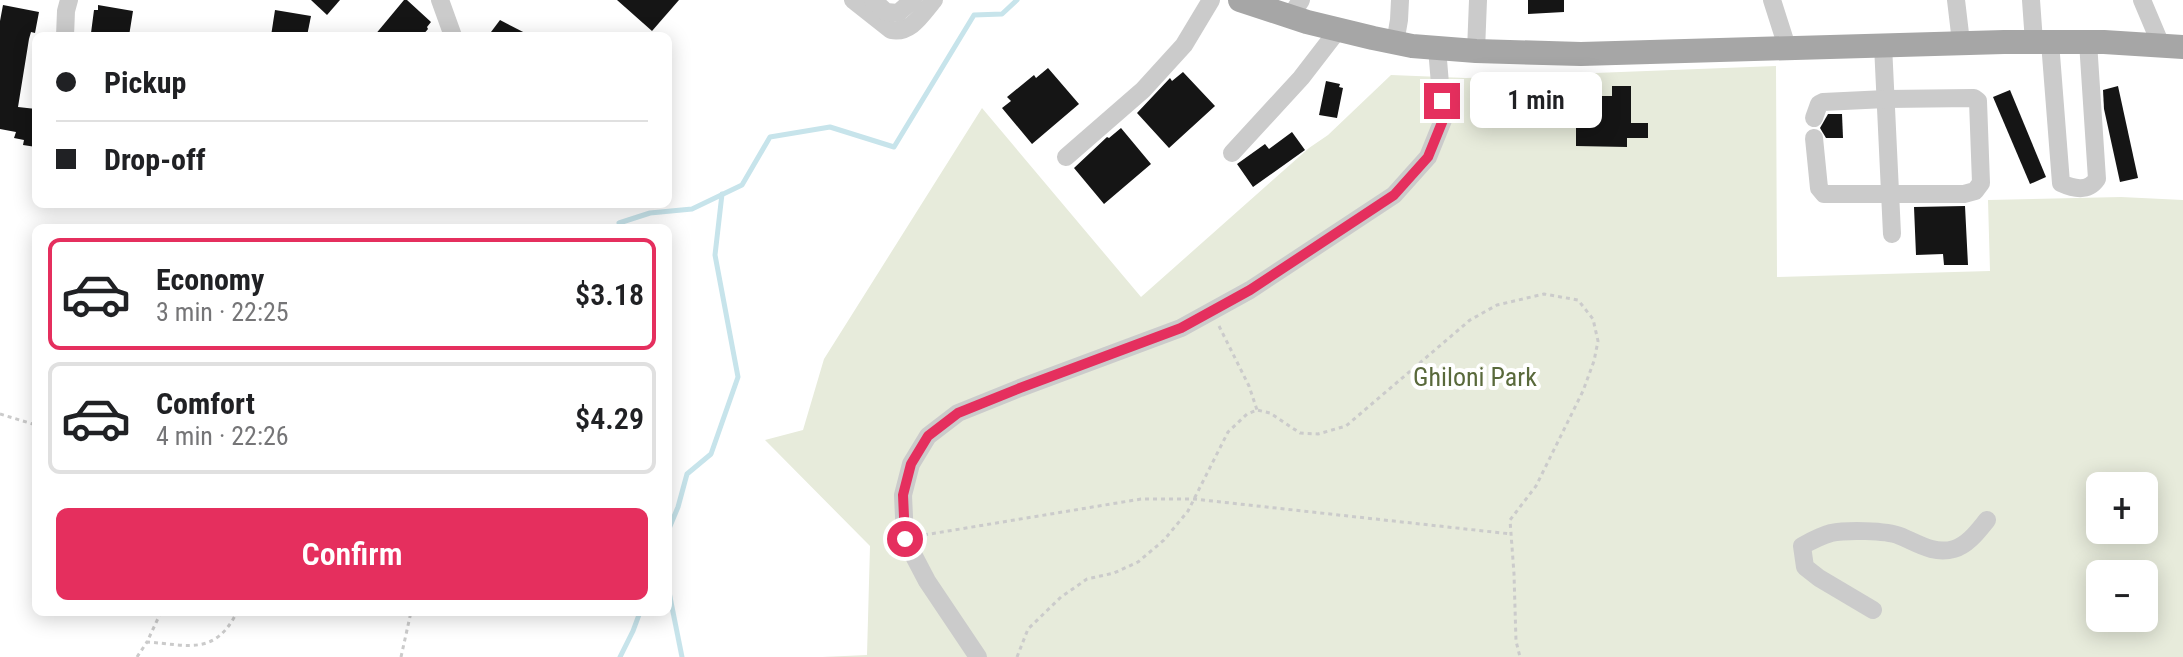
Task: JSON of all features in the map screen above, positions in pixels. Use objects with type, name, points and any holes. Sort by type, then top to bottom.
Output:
[{"type":"main road","points":[[1240,0],[1296,8],[1338,30],[1395,43],[1476,51],[1581,54],[1961,42],[2088,42],[2172,46]]},
{"type":"street","points":[[65,32],[69,0]]},
{"type":"street","points":[[440,0],[452,32]]},
{"type":"street","points":[[853,0],[891,30],[898,32],[908,29],[934,0]]},
{"type":"street","points":[[873,0],[886,12],[898,13],[913,0]]},
{"type":"street","points":[[1066,157],[1143,90],[1184,45],[1211,0]]},
{"type":"street","points":[[1476,51],[1478,0]]},
{"type":"street","points":[[1772,0],[1787,47]]},
{"type":"street","points":[[1956,0],[1961,42]]},
{"type":"street","points":[[2031,0],[2042,42],[2061,183],[2081,189],[2094,184],[2097,179],[2088,42]]},
{"type":"street","points":[[2142,0],[2172,46]]},
{"type":"street","points":[[1395,43],[1396,1]]},
{"type":"street","points":[[1232,153],[1301,78],[1338,30]]},
{"type":"street","points":[[1883,45],[1892,234]]},
{"type":"street","points":[[978,657],[927,581],[905,539],[903,495],[911,464],[928,436],[958,413],[1181,328],[1250,290],[1394,195],[1428,157],[1443,120],[1437,48]]},
{"type":"street","points":[[1814,118],[1819,104],[1823,102],[1974,98],[1978,101],[1981,183],[1975,191],[1964,194],[1824,194],[1819,188],[1814,138]]},
{"type":"street","points":[[1873,610],[1805,567],[1802,546],[1834,532],[1896,534],[1928,549],[1953,549],[1969,540],[1987,520]]},
{"type":"path","points":[[1017,657],[1028,629],[1061,597],[1087,579],[1114,573],[1138,562],[1164,540],[1188,511],[1228,432],[1247,414],[1257,410],[1270,413],[1300,433],[1318,434],[1346,426],[1470,320],[1497,305],[1544,294],[1578,300],[1593,319],[1598,341],[1583,391],[1536,486],[1510,520],[1516,641],[1520,657]]},
{"type":"path","points":[[1212,311],[1249,386],[1257,410]]},
{"type":"path","points":[[0,414],[32,424]]},
{"type":"path","points":[[905,539],[1141,499],[1194,499],[1511,534]]},
{"type":"path","points":[[137,657],[159,616]]},
{"type":"path","points":[[147,642],[196,646],[218,639],[235,616]]},
{"type":"path","points":[[401,657],[410,616]]},
{"type":"green space","name":"Ghiloni Park","points":[[1776,66],[1777,277],[1990,271],[1988,200],[2121,197],[2183,200],[2183,657],[822,657],[867,655],[870,546],[765,440],[803,430],[824,359],[982,108],[1141,297],[1309,148],[1328,135],[1391,75],[1466,78]]},
{"type":"building","points":[[311,0],[340,0],[327,15]]},
{"type":"building","points":[[404,0],[431,22],[425,32],[377,32]]},
{"type":"building","points":[[617,0],[679,0],[652,31]]},
{"type":"building","points":[[1528,0],[1564,0],[1564,12],[1528,14]]},
{"type":"building","points":[[3,5],[39,12],[35,32],[31,32],[29,39],[18,107],[32,109],[32,146],[23,145],[24,140],[14,138],[16,132],[0,129],[0,21]]},
{"type":"building","points":[[98,5],[133,11],[130,32],[91,32],[94,10],[98,10]]},
{"type":"building","points":[[275,10],[311,16],[308,32],[272,32]]},
{"type":"building","points":[[500,20],[523,32],[491,32]]},
{"type":"building","points":[[1048,68],[1079,104],[1032,144],[1002,108],[1011,101],[1007,97]]},
{"type":"building","points":[[1183,72],[1215,106],[1169,148],[1137,113],[1170,78],[1172,81]]},
{"type":"building","points":[[1326,81],[1340,84],[1339,87],[1343,88],[1337,118],[1319,115]]},
{"type":"building","points":[[1612,86],[1631,86],[1631,123],[1648,123],[1648,138],[1627,138],[1627,147],[1576,146],[1576,123],[1586,123],[1586,96],[1612,96]]},
{"type":"building","points":[[2118,86],[2138,178],[2120,182],[2104,109],[2103,90]]},
{"type":"building","points":[[2010,90],[2046,177],[2030,184],[1993,97]]},
{"type":"building","points":[[1828,114],[1842,114],[1843,138],[1826,138],[1820,128]]},
{"type":"building","points":[[1121,128],[1151,164],[1104,204],[1074,168]]},
{"type":"building","points":[[1292,132],[1305,150],[1253,187],[1237,164],[1265,144],[1269,149]]},
{"type":"building","points":[[1965,206],[1968,265],[1944,265],[1943,254],[1916,255],[1914,207]]},
{"type":"waterway","points":[[619,224],[650,213],[692,209],[742,185],[770,137],[830,127],[894,147],[974,15],[1002,14],[1017,0]]},
{"type":"waterway","points":[[672,521],[687,474],[711,454],[738,377],[715,255],[722,194]]},
{"type":"waterway","points":[[672,607],[682,657]]},
{"type":"waterway","points":[[620,657],[639,616]]},
{"type":"route","points":[[905,539],[903,495],[911,464],[928,436],[958,413],[1181,328],[1250,290],[1394,195],[1428,157],[1443,120],[1442,101]]}]
